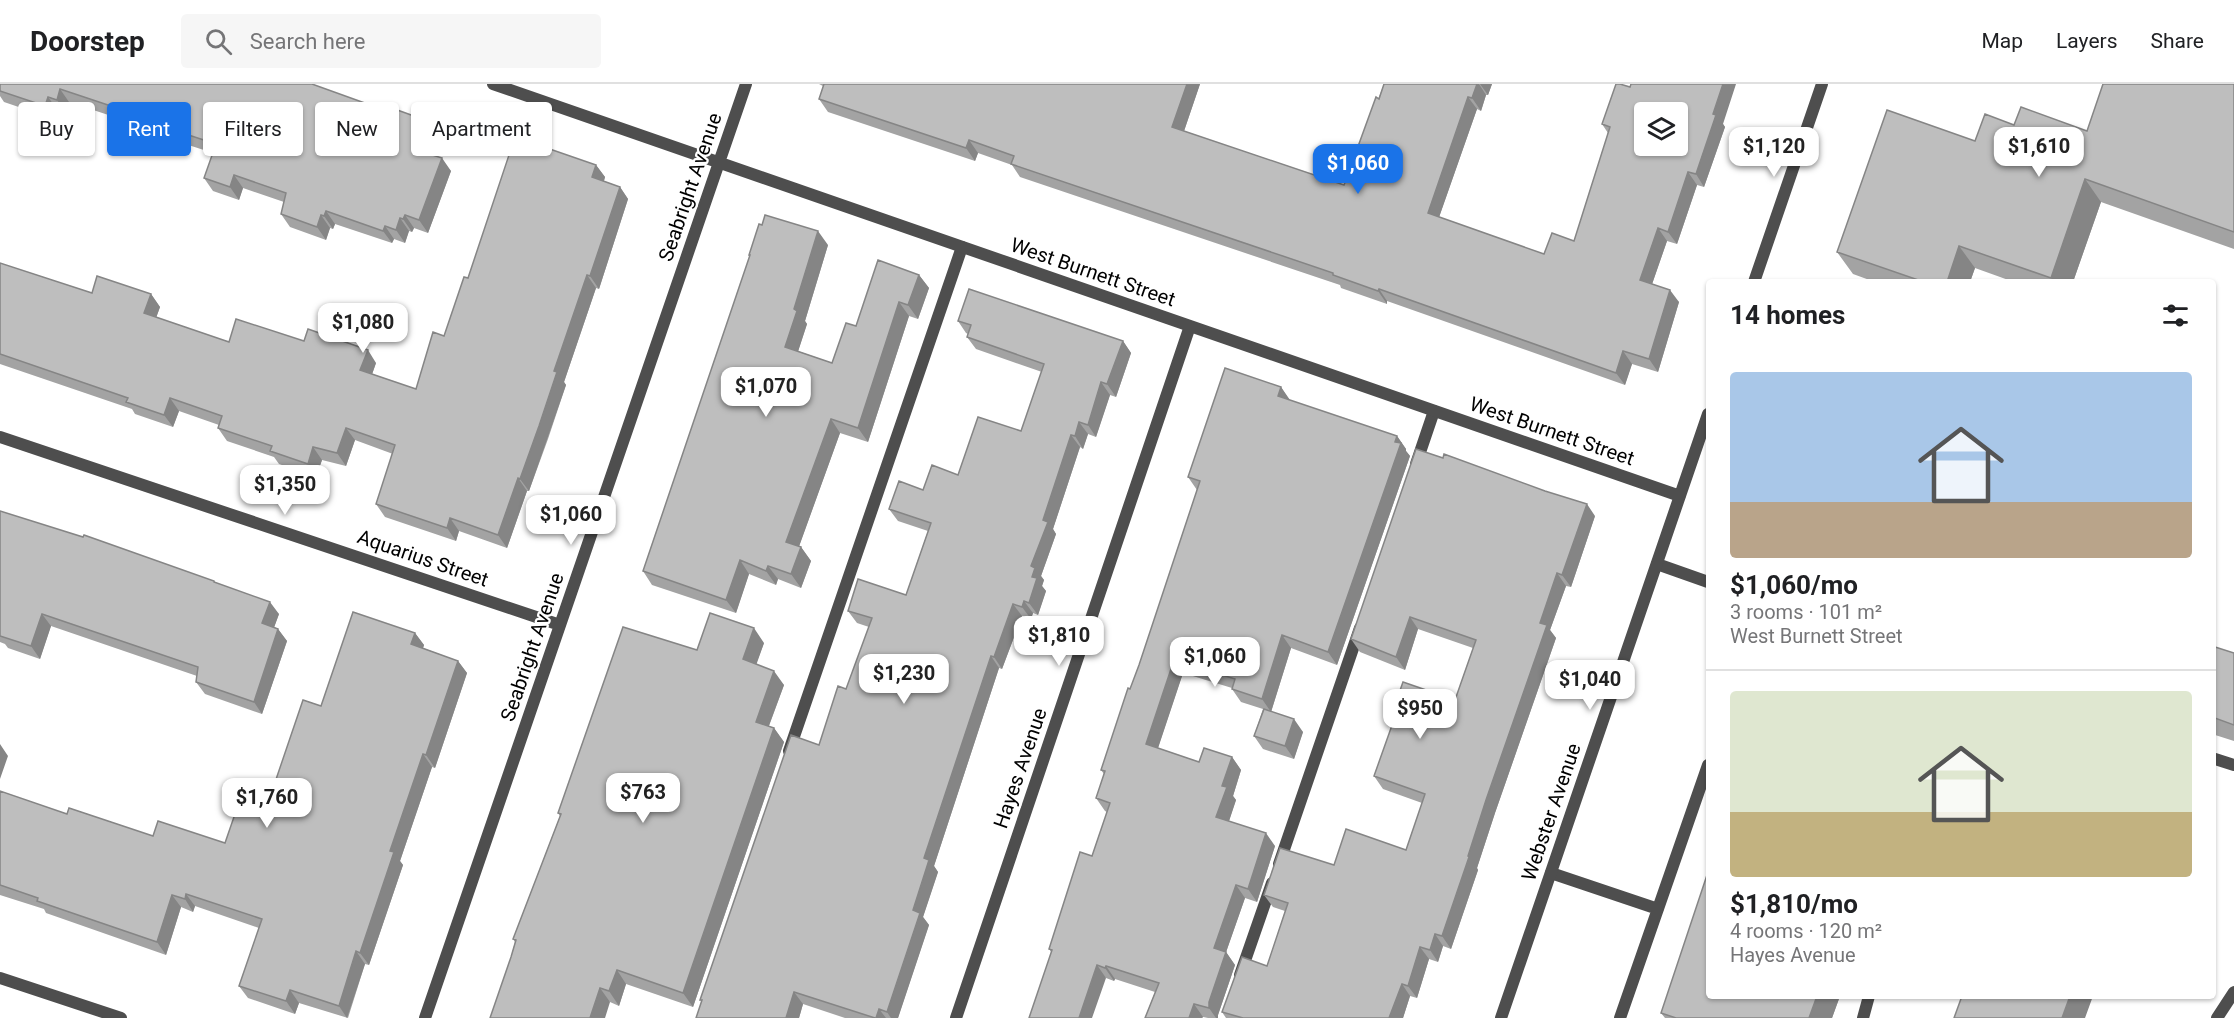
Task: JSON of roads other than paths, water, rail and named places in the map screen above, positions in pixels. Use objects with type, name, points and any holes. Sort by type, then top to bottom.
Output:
[{"type":"street","name":"West Burnett Street","points":[[492,84],[1680,496]]},
{"type":"street","name":"Seabright Avenue","points":[[425,1018],[746,84]]},
{"type":"street","points":[[1755,279],[1822,84]]},
{"type":"street","points":[[783,769],[962,247]]},
{"type":"street","name":"Hayes Avenue","points":[[956,1018],[1190,326]]},
{"type":"street","points":[[1411,479],[1434,411]]},
{"type":"street","name":"Webster Avenue","points":[[1501,1018],[1706,420]]},
{"type":"street","name":"Aquarius Street","points":[[0,437],[560,625]]},
{"type":"street","points":[[1657,564],[1706,581]]},
{"type":"street","points":[[1237,984],[1365,614]]},
{"type":"street","points":[[2216,759],[2234,765]]},
{"type":"street","points":[[1620,1018],[1706,771]]},
{"type":"street","points":[[1551,873],[1658,909]]},
{"type":"street","points":[[0,978],[121,1018]]},
{"type":"street","points":[[2217,1018],[2234,992]]},
{"type":"street","points":[[1863,1018],[1868,999]]}]
